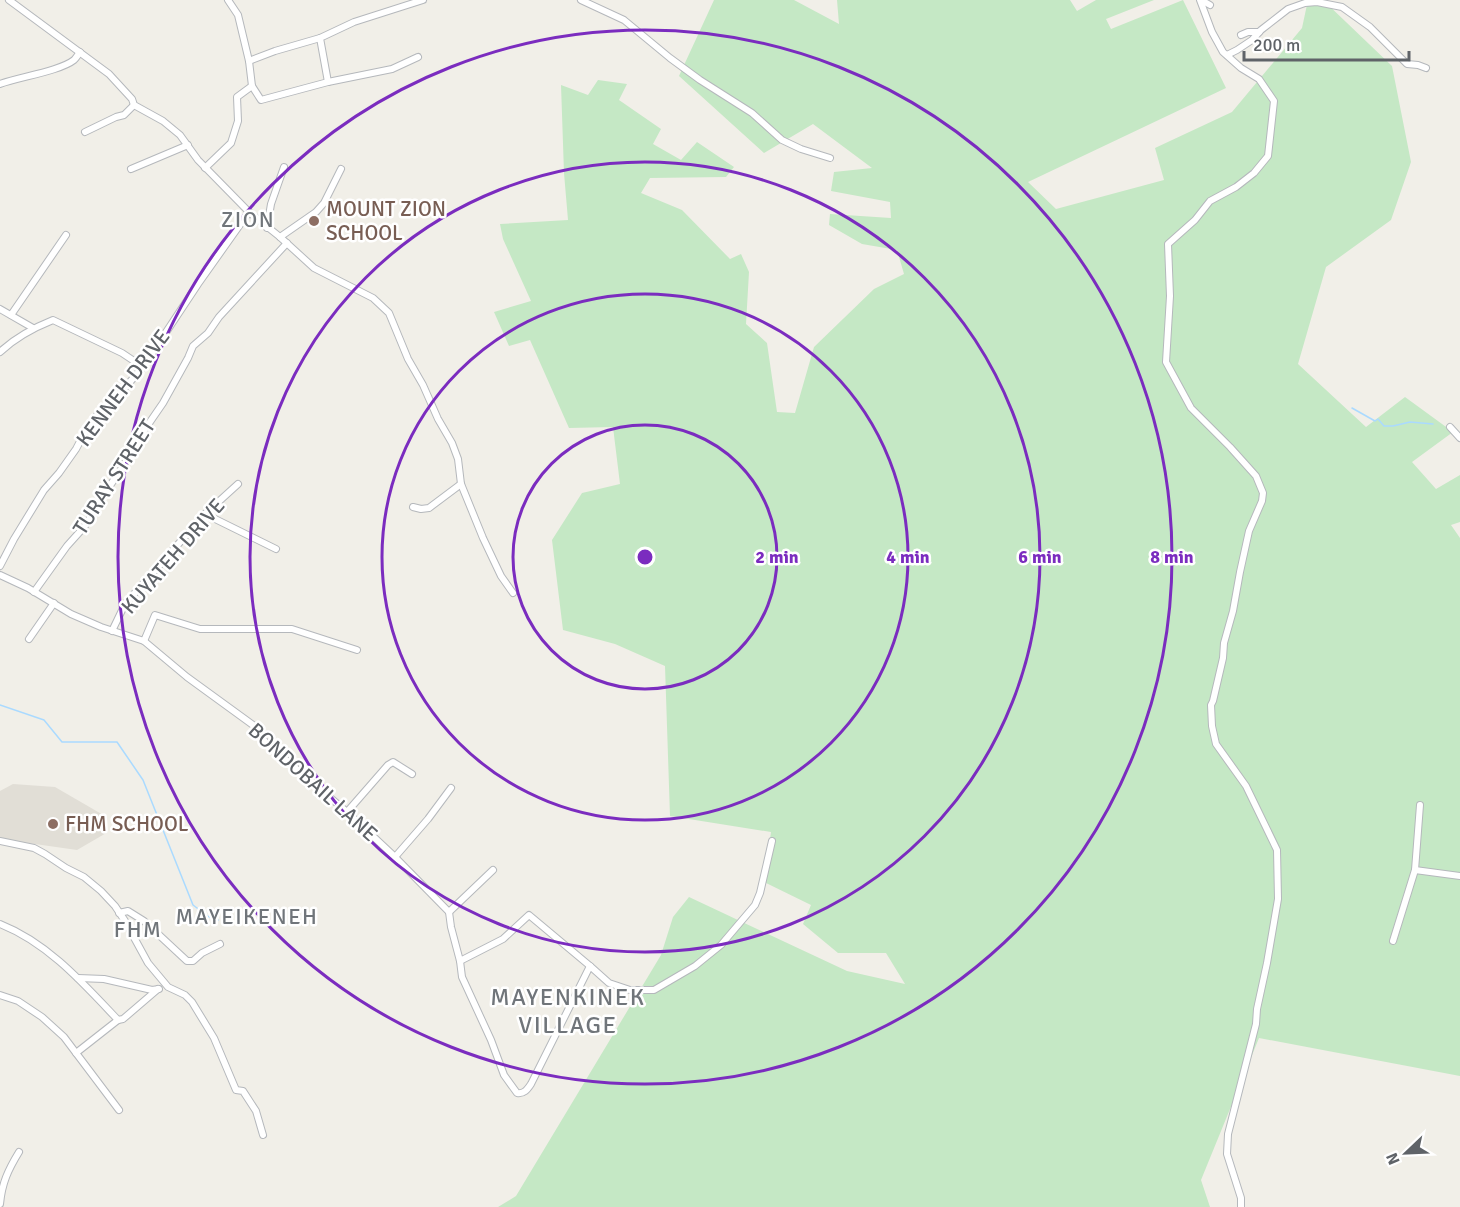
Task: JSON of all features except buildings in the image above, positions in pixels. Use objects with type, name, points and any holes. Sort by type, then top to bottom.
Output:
[{"type":"street","points":[[9,0],[109,74],[132,99],[134,105],[164,121],[180,135],[205,168],[249,212],[314,268],[373,298],[389,313],[408,359],[452,443],[458,459],[461,484],[496,567],[513,593]]},
{"type":"street","points":[[228,0],[238,15],[252,86],[261,100],[328,82],[392,69],[418,57]]},
{"type":"street","points":[[249,62],[275,51],[320,38],[354,22],[423,0]]},
{"type":"street","points":[[581,0],[624,20],[700,80],[752,113],[782,140],[830,158]]},
{"type":"street","points":[[1200,0],[1210,4]]},
{"type":"street","points":[[1200,0],[1212,32],[1223,52],[1241,68],[1259,79],[1274,100],[1268,156],[1254,173],[1236,187],[1209,201],[1195,220],[1168,244],[1170,296],[1166,362],[1191,408],[1256,476],[1263,493],[1262,501],[1249,531],[1211,705],[1216,744],[1246,786],[1278,850],[1278,899],[1273,931],[1258,1000],[1256,1024],[1228,1134],[1227,1154],[1242,1207]]},
{"type":"street","points":[[1227,55],[1252,40],[1288,9],[1296,5],[1317,2],[1342,7],[1370,27],[1407,64],[1418,65],[1426,69]]},
{"type":"street","points":[[1241,35],[1248,32],[1259,32]]},
{"type":"street","points":[[320,38],[328,82]]},
{"type":"street","points":[[0,84],[73,61],[80,52]]},
{"type":"street","points":[[205,168],[231,143],[238,121],[237,97],[252,86]]},
{"type":"street","points":[[85,132],[124,115],[134,105]]},
{"type":"street","points":[[131,170],[188,145]]},
{"type":"street","points":[[267,228],[271,204],[284,167]]},
{"type":"street","points":[[280,237],[316,212],[324,203],[341,169]]},
{"type":"street","name":"KENNEH DRIVE","points":[[0,566],[39,498],[76,450],[85,432],[100,411],[115,399],[143,367],[249,212]]},
{"type":"street","points":[[10,315],[66,235]]},
{"type":"street","name":"TURAY STREET","points":[[34,592],[84,526],[124,465],[132,447],[163,403],[193,346],[208,333],[219,316],[287,243]]},
{"type":"street","points":[[0,309],[33,328]]},
{"type":"street","points":[[0,352],[13,340],[53,320],[122,353],[143,367]]},
{"type":"street","points":[[1450,427],[1460,438]]},
{"type":"street","name":"KUYATEH DRIVE","points":[[112,631],[125,604],[205,514],[238,484]]},
{"type":"street","points":[[413,507],[421,509],[429,507],[461,484]]},
{"type":"street","points":[[205,514],[276,549]]},
{"type":"street","name":"BONDOBAIL LANE","points":[[0,576],[28,588],[70,614],[144,641],[187,677],[253,725],[266,743],[347,812],[449,912]]},
{"type":"street","points":[[29,639],[54,603]]},
{"type":"street","points":[[144,641],[155,615],[200,629],[292,629],[357,650]]},
{"type":"street","points":[[347,812],[393,762],[412,774]]},
{"type":"street","points":[[395,857],[451,788]]},
{"type":"street","points":[[1393,941],[1414,870],[1420,806]]},
{"type":"street","points":[[460,961],[503,939],[529,915],[609,983],[630,990],[643,991],[662,987],[695,966],[721,945],[755,905],[760,893],[772,840]]},
{"type":"street","points":[[0,841],[34,848],[84,877],[101,891],[119,913],[148,963],[168,987],[185,995],[192,1002],[214,1038],[236,1090],[243,1091],[256,1111],[263,1135]]},
{"type":"street","points":[[493,870],[449,912],[462,977],[491,1040],[504,1075],[517,1093],[521,1094],[526,1091],[531,1084],[590,966]]},
{"type":"street","points":[[1414,870],[1460,876]]},
{"type":"street","points":[[119,913],[128,910],[144,921],[187,961],[193,961],[202,953],[220,944]]},
{"type":"street","points":[[0,924],[17,931],[54,957],[78,978],[118,1020]]},
{"type":"street","points":[[78,978],[104,980],[152,990],[168,987]]},
{"type":"street","points":[[76,1053],[118,1020],[123,1019],[158,989]]},
{"type":"street","points":[[0,995],[18,1001],[42,1017],[64,1037],[119,1110]]},
{"type":"street","points":[[0,1204],[7,1172],[19,1152]]},
{"type":"shaded area","name":"FHM SCHOOL","points":[[13,784],[55,787],[105,816],[108,832],[77,850],[0,839],[0,791]]},
{"type":"green space","points":[[714,0],[794,0],[839,24],[837,0],[1070,0],[1077,11],[1096,0],[1154,0],[1106,19],[1111,29],[1183,0],[1226,88],[1028,182],[1056,209],[1164,180],[1155,148],[1232,112],[1302,28],[1308,0],[1323,0],[1392,66],[1411,162],[1391,220],[1326,267],[1298,364],[1366,427],[1405,397],[1453,432],[1412,462],[1436,489],[1460,475],[1460,522],[1451,525],[1460,538],[1460,1076],[1259,1038],[1201,1180],[1210,1207],[498,1207],[516,1196],[661,955],[673,917],[689,897],[847,971],[905,984],[886,953],[838,953],[803,924],[811,905],[764,882],[771,832],[670,816],[665,666],[615,644],[563,630],[552,540],[582,493],[620,484],[613,427],[569,428],[530,340],[509,346],[494,312],[531,301],[503,239],[500,224],[568,220],[561,85],[588,95],[598,80],[627,84],[619,100],[661,129],[653,144],[681,160],[697,142],[734,167],[726,177],[650,178],[641,193],[682,210],[730,259],[741,254],[749,272],[746,324],[767,343],[777,412],[795,413],[814,347],[874,289],[904,274],[897,250],[862,244],[829,225],[830,214],[891,218],[890,202],[831,191],[834,172],[872,168],[813,124],[764,153],[679,76]]},
{"type":"waterway","points":[[1352,408],[1375,421],[1378,419],[1384,426],[1410,422],[1433,424]]},
{"type":"waterway","points":[[0,705],[44,720],[62,742],[117,742],[143,780],[193,905],[209,917],[218,920]]},
{"type":"place","name":"MOUNT ZION SCHOOL","points":[[314,221]]},
{"type":"place","name":"FHM SCHOOL","points":[[53,824]]},
{"type":"district","name":"ZION","points":[[248,219]]},
{"type":"district","name":"MAYEIKENEH","points":[[247,916]]},
{"type":"district","name":"FHM","points":[[138,929]]},
{"type":"district","name":"MAYENKINEK VILLAGE","points":[[568,1011]]}]
